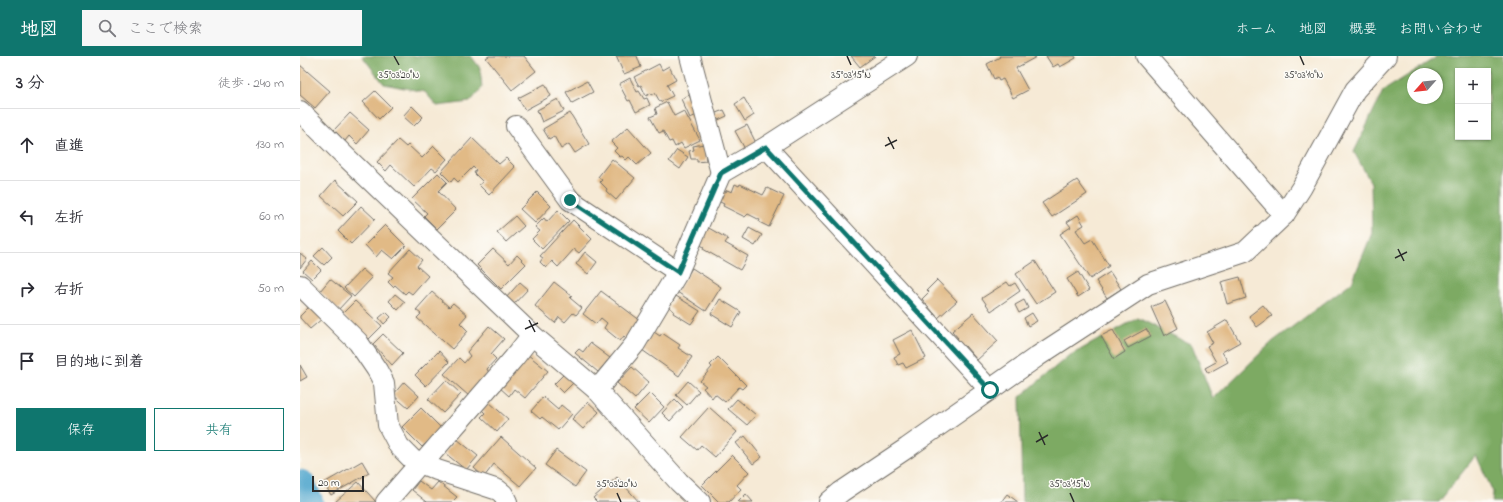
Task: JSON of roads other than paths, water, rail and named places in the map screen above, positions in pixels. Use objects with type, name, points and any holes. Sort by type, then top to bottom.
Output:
[{"type":"street","points":[[690,56],[721,173]]},
{"type":"street","points":[[597,390],[635,344],[678,272],[721,173],[766,147],[907,56]]},
{"type":"street","points":[[1146,56],[1284,214]]},
{"type":"street","points":[[829,502],[841,492],[1096,317],[1148,284],[1245,252],[1284,214],[1302,187],[1355,90],[1386,56]]},
{"type":"street","points":[[300,111],[532,335],[597,390],[679,482],[700,502]]},
{"type":"street","points":[[516,126],[570,200],[678,272]]},
{"type":"street","points":[[766,147],[990,390]]},
{"type":"street","points":[[300,285],[358,342],[377,370],[384,383],[388,425],[399,446],[413,460],[437,470],[498,490],[503,494],[507,502]]},
{"type":"street","points":[[386,502],[509,364],[532,335]]},
{"type":"waterway","points":[[300,485],[308,502]]}]
